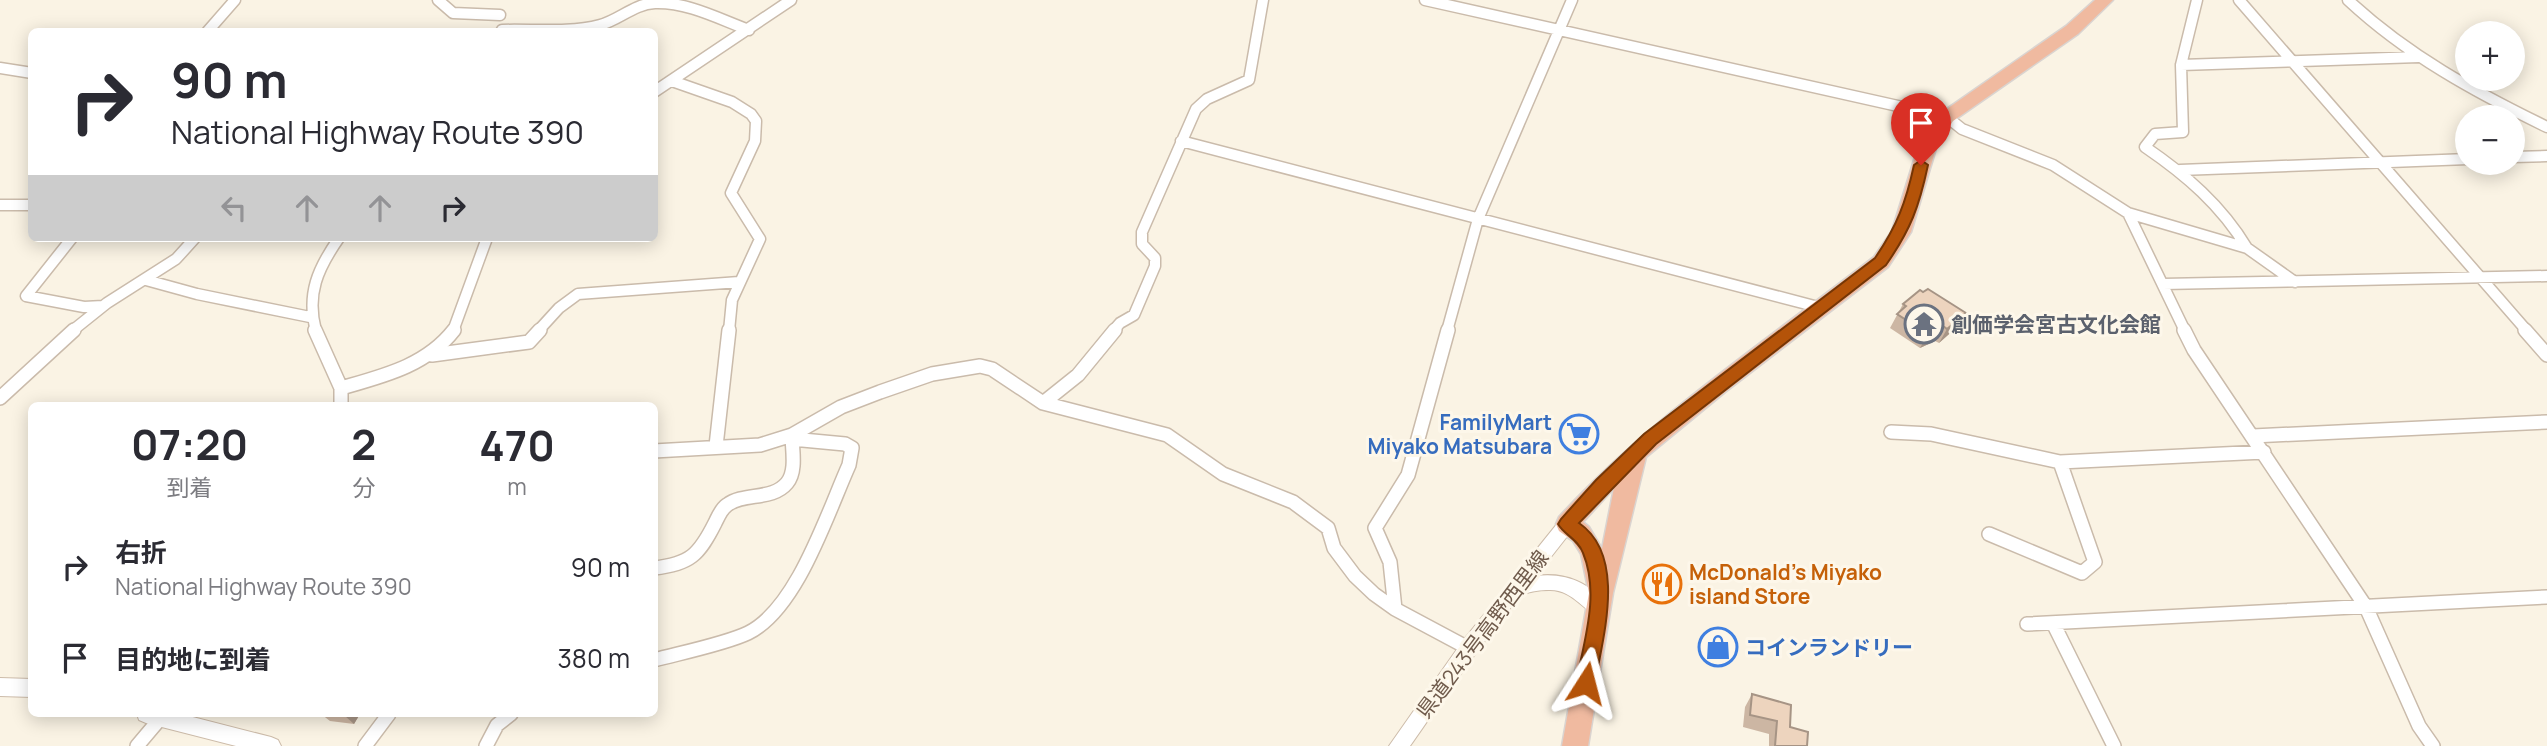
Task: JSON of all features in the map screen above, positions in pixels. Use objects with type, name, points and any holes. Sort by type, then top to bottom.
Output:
[{"type":"highway","points":[[1600,601],[1592,552],[1581,534],[1567,524],[1638,450],[1881,262],[1894,246],[1913,200],[1928,144],[1947,117],[2072,30],[2105,0]]},
{"type":"highway","points":[[1575,746],[1623,488],[1638,450]]},
{"type":"main road","name":"県道243号高野西里線","points":[[1399,746],[1468,648],[1567,524]]},
{"type":"main road","points":[[1513,590],[1538,582],[1564,583],[1589,598],[1600,601]]},
{"type":"main road","points":[[0,687],[28,688]]},
{"type":"main road","points":[[163,717],[271,746]]},
{"type":"street","points":[[210,28],[235,0]]},
{"type":"street","points":[[438,0],[453,13],[500,15]]},
{"type":"street","points":[[658,90],[792,0]]},
{"type":"street","points":[[1043,402],[1078,375],[1120,323],[1134,315],[1155,266],[1154,258],[1142,244],[1142,232],[1196,108],[1207,99],[1249,80],[1254,69],[1258,12],[1263,0]]},
{"type":"street","points":[[1425,0],[1947,117],[1962,130],[2053,164],[2128,213],[2247,248],[2295,282]]},
{"type":"street","points":[[1395,609],[1390,562],[1375,528],[1408,475],[1478,219],[1572,0]]},
{"type":"street","points":[[2197,0],[2180,65],[2183,132],[2155,134],[2145,147],[2180,170],[2234,225],[2247,248]]},
{"type":"street","points":[[2239,0],[2547,355]]},
{"type":"street","points":[[2348,0],[2385,34],[2419,57],[2547,127]]},
{"type":"street","points":[[558,28],[595,26],[613,21],[640,5],[672,2],[749,30]]},
{"type":"street","points":[[498,3],[502,28]]},
{"type":"street","points":[[2180,65],[2419,57]]},
{"type":"street","points":[[0,68],[28,72]]},
{"type":"street","points":[[672,81],[738,105],[754,116],[758,124],[752,148],[731,193],[760,239],[732,300],[716,446]]},
{"type":"street","points":[[1181,141],[1822,308]]},
{"type":"street","points":[[2525,157],[2547,156]]},
{"type":"street","points":[[2180,170],[2455,159]]},
{"type":"street","points":[[0,205],[28,205]]},
{"type":"street","points":[[2128,213],[2194,350],[2366,607],[2420,726],[2433,746]]},
{"type":"street","points":[[69,242],[26,296],[84,307],[103,306]]},
{"type":"street","points":[[0,398],[103,306],[146,280],[192,242]]},
{"type":"street","points":[[336,242],[321,266],[312,293],[310,317],[315,337],[341,388],[341,402]]},
{"type":"street","points":[[429,356],[448,340],[454,330],[486,242]]},
{"type":"street","points":[[2163,284],[2547,276]]},
{"type":"street","points":[[146,280],[197,295],[310,317]]},
{"type":"street","points":[[341,388],[429,356],[529,342],[559,308],[578,294],[739,282]]},
{"type":"street","points":[[658,452],[760,445],[792,437],[841,407],[932,374],[980,366],[992,369],[1043,402],[1156,431],[1223,474],[1293,502],[1328,528],[1334,548],[1355,576],[1395,609],[1468,648]]},
{"type":"street","points":[[2253,436],[2547,422]]},
{"type":"street","points":[[1891,432],[1931,434],[2060,463],[2263,452]]},
{"type":"street","points":[[658,567],[690,562],[702,550],[722,509],[728,503],[773,493],[786,485],[791,477],[792,437]]},
{"type":"street","points":[[658,659],[748,633],[772,614],[793,590],[849,465],[852,449],[845,444],[792,437]]},
{"type":"street","points":[[1989,534],[2082,573],[2095,562],[2060,463]]},
{"type":"street","points":[[2027,624],[2547,597]]},
{"type":"street","points":[[2053,623],[2114,746]]},
{"type":"street","points":[[137,746],[155,717]]},
{"type":"street","points":[[365,746],[387,717]]},
{"type":"street","points":[[486,746],[497,725],[507,717]]},
{"type":"building","points":[[1928,289],[1966,313],[1947,329],[1943,326],[1928,334],[1897,314],[1906,306],[1903,304],[1920,290],[1923,292]]},
{"type":"building","points":[[1722,635],[1728,649],[1718,651],[1712,636]]},
{"type":"building","points":[[1752,694],[1791,705],[1790,727],[1808,732],[1807,746],[1775,746],[1777,721],[1750,715]]},
{"type":"place","name":"創価学会宮古文化会館","points":[[1924,324]]},
{"type":"place","name":"FamilyMart Miyako Matsubara","points":[[1579,434]]},
{"type":"place","name":"McDonald's Miyako island Store","points":[[1662,584]]},
{"type":"place","name":"コインランドリー","points":[[1718,647]]},
{"type":"route","points":[[1586,683],[1601,593],[1592,552],[1581,534],[1567,524],[1602,485],[1650,439],[1881,262],[1901,232],[1913,200],[1921,165]]}]
